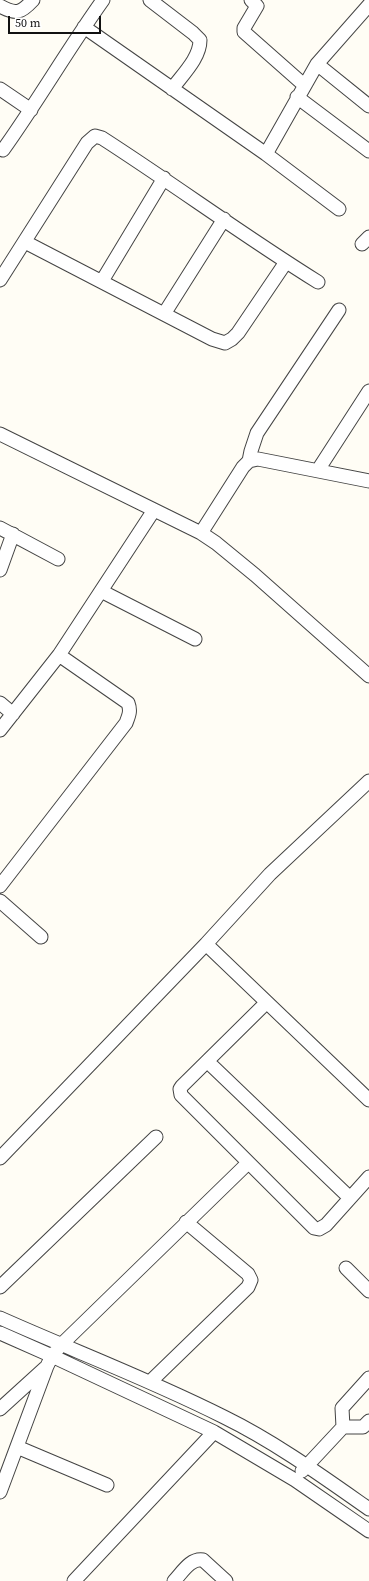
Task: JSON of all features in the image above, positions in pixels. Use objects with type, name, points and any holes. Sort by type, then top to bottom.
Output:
[{"type":"street","points":[[0,6],[16,12],[23,10],[33,0]]},
{"type":"street","points":[[3,150],[103,0]]},
{"type":"street","points":[[150,0],[193,32],[200,40],[200,47],[197,55],[172,88]]},
{"type":"street","points":[[251,0],[257,6],[244,28],[244,32],[304,85]]},
{"type":"street","points":[[266,154],[317,64],[366,13]]},
{"type":"street","points":[[84,27],[266,154],[339,210]]},
{"type":"street","points":[[317,64],[369,106]]},
{"type":"street","points":[[0,89],[31,110]]},
{"type":"street","points":[[297,97],[369,151]]},
{"type":"street","points":[[0,280],[87,144],[95,136],[102,138],[164,178],[286,262],[318,282]]},
{"type":"street","points":[[102,281],[164,178]]},
{"type":"street","points":[[164,314],[224,219]]},
{"type":"street","points":[[25,242],[212,339],[226,343],[238,333],[286,262]]},
{"type":"street","points":[[249,461],[251,451],[258,434],[339,310]]},
{"type":"street","points":[[318,470],[369,391]]},
{"type":"street","points":[[0,434],[201,533],[256,575],[369,676]]},
{"type":"street","points":[[201,533],[243,466],[249,461],[258,459],[369,481]]},
{"type":"street","points":[[0,730],[59,654],[154,510]]},
{"type":"street","points":[[0,528],[58,559]]},
{"type":"street","points":[[0,570],[13,534]]},
{"type":"street","points":[[101,591],[195,639]]},
{"type":"street","points":[[0,886],[126,723],[129,714],[130,709],[128,704],[59,654]]},
{"type":"street","points":[[0,703],[13,714]]},
{"type":"street","points":[[0,1158],[206,944],[270,874],[369,781]]},
{"type":"street","points":[[0,901],[41,937]]},
{"type":"street","points":[[206,944],[369,1100]]},
{"type":"street","points":[[266,1003],[208,1062],[182,1086],[180,1090],[181,1095],[314,1228],[319,1229],[326,1225],[369,1177]]},
{"type":"street","points":[[208,1062],[350,1198]]},
{"type":"street","points":[[0,1287],[156,1137]]},
{"type":"street","points":[[0,1409],[49,1361],[61,1345],[248,1163]]},
{"type":"street","points":[[150,1382],[248,1287],[251,1280],[248,1274],[186,1222]]},
{"type":"street","points":[[346,1268],[369,1291]]},
{"type":"street","points":[[0,1318],[150,1382],[225,1417],[307,1465],[369,1509]]},
{"type":"street","points":[[0,1334],[49,1361],[214,1432],[295,1480],[369,1531]]},
{"type":"street","points":[[0,1492],[49,1361]]},
{"type":"street","points":[[295,1480],[343,1427],[342,1408],[369,1378]]},
{"type":"street","points":[[343,1427],[363,1427],[369,1421]]},
{"type":"street","points":[[74,1581],[214,1432]]},
{"type":"street","points":[[17,1447],[107,1485]]},
{"type":"street","points":[[174,1581],[192,1562],[203,1560],[226,1581]]}]
